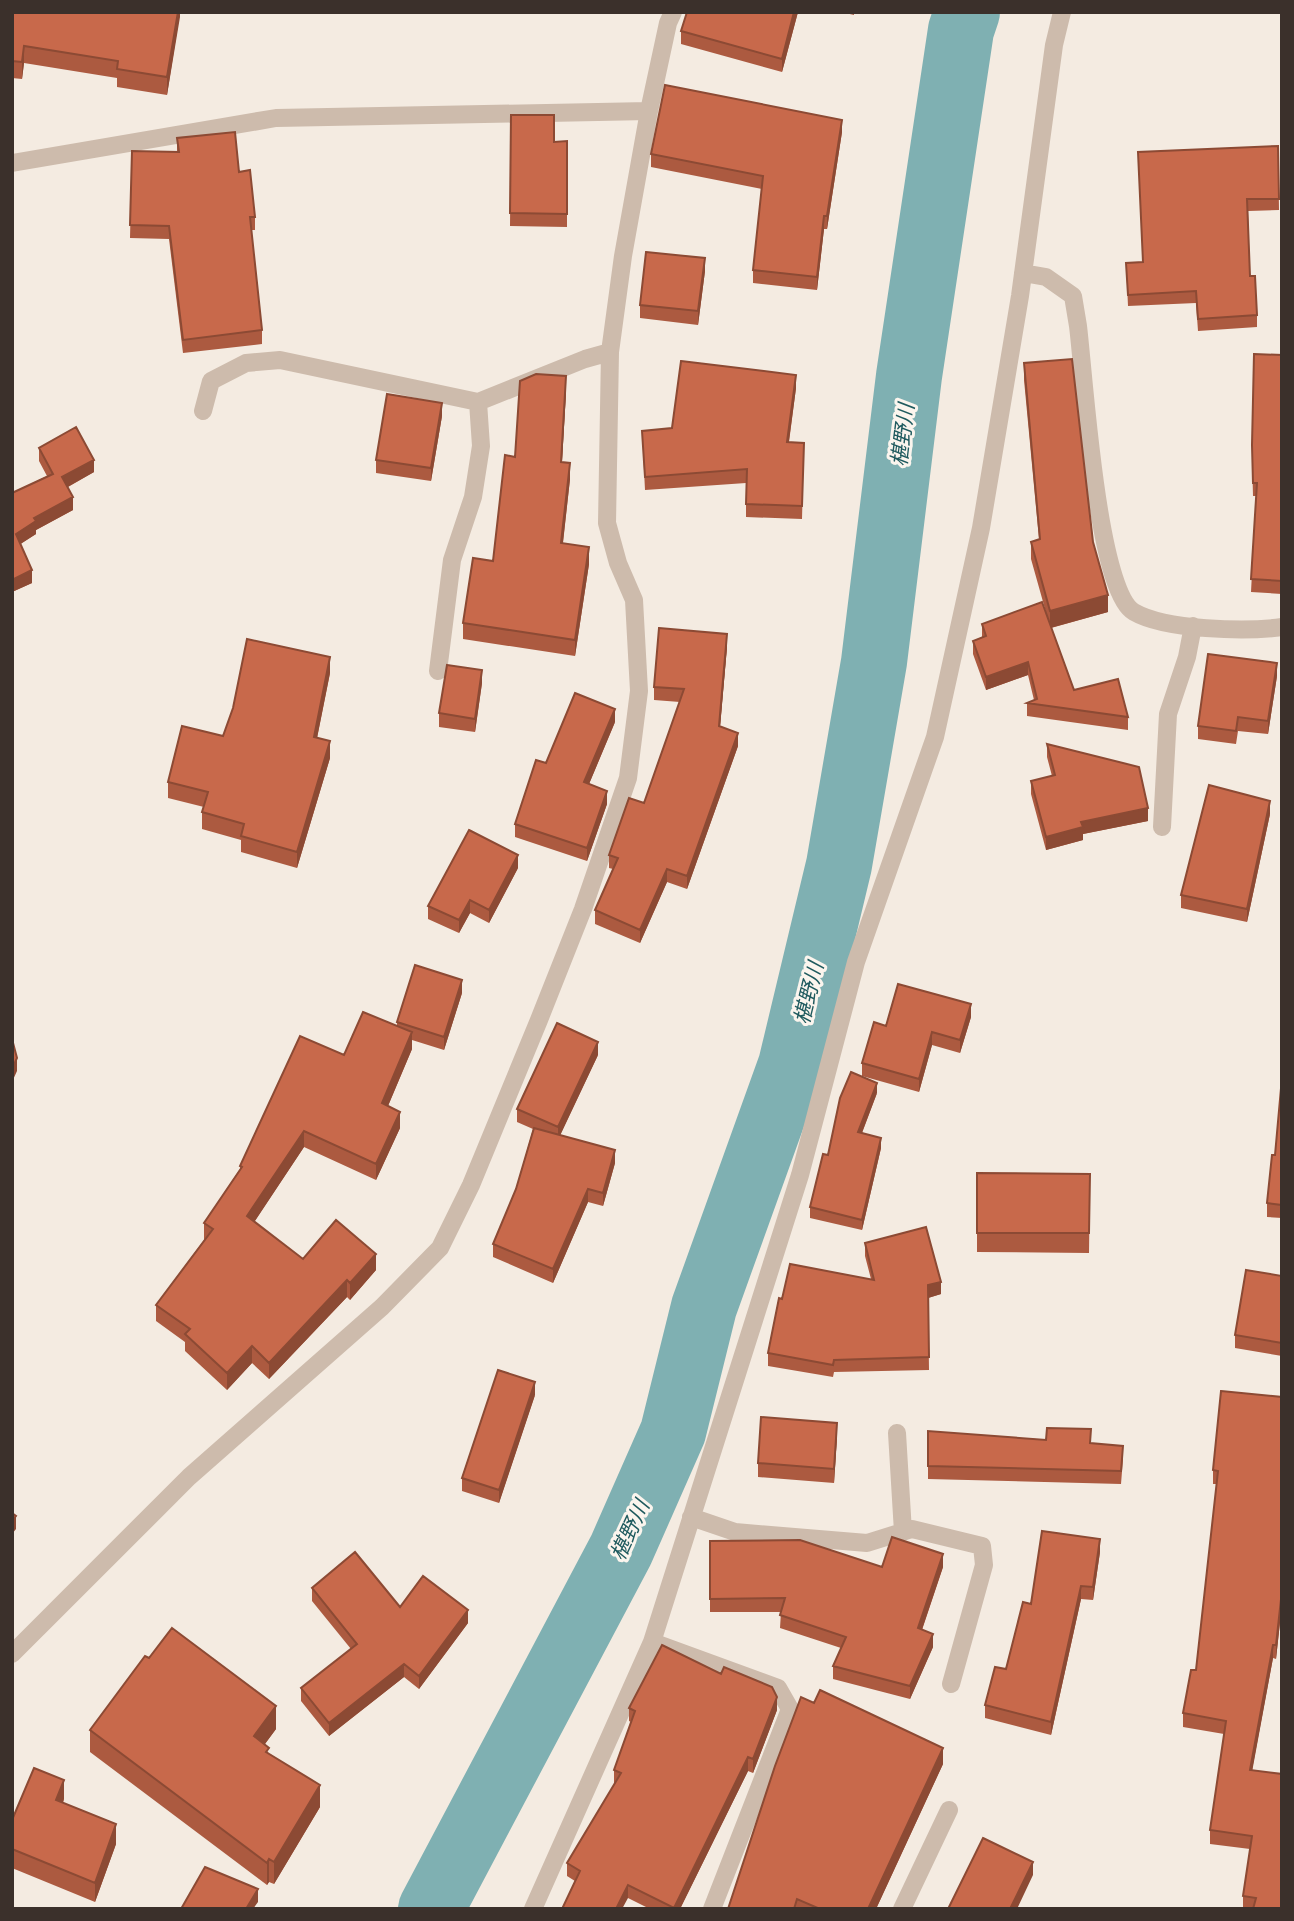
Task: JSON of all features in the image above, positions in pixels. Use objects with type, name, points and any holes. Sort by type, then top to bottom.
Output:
[{"type":"street","points":[[12,1654],[188,1477],[382,1307],[440,1248],[471,1185],[583,909],[628,778],[639,691],[634,600],[618,563],[607,523],[610,352],[623,256],[649,111],[668,23],[673,12]]},
{"type":"street","points":[[533,1909],[652,1642],[800,1175],[856,962],[935,737],[981,528],[1023,273],[1054,45],[1062,12]]},
{"type":"street","points":[[12,163],[276,118],[649,111]]},
{"type":"street","points":[[1023,273],[1046,277],[1073,296],[1101,532],[1114,581],[1131,611],[1157,621],[1193,626],[1282,627]]},
{"type":"street","points":[[203,411],[211,381],[246,363],[280,360],[478,402],[585,359],[610,352]]},
{"type":"street","points":[[438,671],[452,560],[473,497],[481,446],[478,402]]},
{"type":"street","points":[[1162,827],[1168,714],[1187,657],[1193,626]]},
{"type":"street","points":[[897,1433],[903,1532]]},
{"type":"street","points":[[691,1517],[735,1532],[867,1543],[912,1529],[982,1546],[984,1565],[951,1684]]},
{"type":"street","points":[[652,1642],[778,1688],[790,1709],[712,1909]]},
{"type":"street","points":[[902,1909],[950,1810]]},
{"type":"building","points":[[12,12],[178,12],[167,77],[117,69],[118,61],[24,46],[22,62],[12,61]]},
{"type":"building","points":[[687,12],[794,12],[782,59],[681,31]]},
{"type":"building","points":[[665,85],[842,120],[827,216],[824,216],[817,277],[753,270],[763,176],[651,154]]},
{"type":"building","points":[[511,115],[554,115],[554,142],[567,141],[567,214],[510,213]]},
{"type":"building","points":[[235,132],[239,172],[250,170],[255,217],[250,217],[262,330],[183,340],[169,226],[130,225],[132,151],[179,152],[177,138]]},
{"type":"building","points":[[1278,146],[1279,199],[1247,199],[1250,276],[1255,276],[1257,315],[1198,319],[1196,291],[1128,295],[1126,263],[1143,262],[1138,152]]},
{"type":"building","points":[[646,252],[705,258],[698,311],[640,305]]},
{"type":"building","points":[[1254,354],[1282,355],[1282,581],[1251,579],[1257,483],[1253,483],[1252,445]]},
{"type":"building","points":[[1072,359],[1093,542],[1108,595],[1050,611],[1031,542],[1040,539],[1024,363]]},
{"type":"building","points":[[681,361],[796,375],[787,442],[804,443],[802,506],[746,504],[747,469],[645,477],[642,431],[672,428]]},
{"type":"building","points":[[536,374],[566,376],[561,462],[570,463],[561,543],[589,547],[575,640],[463,623],[473,558],[493,561],[505,455],[515,457],[520,381]]},
{"type":"building","points":[[387,394],[442,403],[431,468],[376,460]]},
{"type":"building","points":[[76,427],[94,460],[62,477],[73,497],[34,518],[36,521],[16,534],[32,570],[12,580],[12,493],[53,474],[39,448]]},
{"type":"building","points":[[1042,602],[1074,690],[1118,679],[1128,717],[1027,703],[1037,699],[1028,662],[986,677],[973,641],[986,636],[982,624]]},
{"type":"building","points":[[659,628],[727,634],[719,726],[738,733],[687,876],[667,869],[640,930],[595,910],[618,858],[609,855],[629,798],[644,803],[684,689],[654,687]]},
{"type":"building","points":[[247,639],[330,657],[314,737],[330,741],[297,852],[241,836],[244,824],[202,812],[208,792],[168,782],[182,726],[223,736],[233,708]]},
{"type":"building","points":[[1208,654],[1277,663],[1268,721],[1238,717],[1236,731],[1198,726]]},
{"type":"building","points":[[447,665],[482,670],[475,719],[439,713]]},
{"type":"building","points":[[575,693],[615,709],[584,782],[607,791],[587,848],[515,824],[536,760],[546,763]]},
{"type":"building","points":[[1047,744],[1139,767],[1148,808],[1081,822],[1083,827],[1046,837],[1031,781],[1055,775]]},
{"type":"building","points":[[1209,785],[1270,801],[1247,909],[1181,895]]},
{"type":"building","points":[[469,830],[518,855],[489,910],[470,900],[459,920],[428,906]]},
{"type":"building","points":[[415,965],[462,980],[444,1037],[397,1022]]},
{"type":"building","points":[[898,984],[971,1004],[960,1040],[932,1032],[919,1079],[862,1063],[874,1022],[886,1026]]},
{"type":"building","points":[[363,1012],[412,1032],[382,1103],[400,1112],[376,1164],[304,1131],[247,1216],[303,1259],[336,1220],[376,1254],[350,1283],[347,1280],[269,1363],[252,1346],[227,1373],[185,1334],[190,1329],[156,1305],[213,1229],[204,1223],[242,1167],[240,1166],[300,1036],[344,1055]]},
{"type":"building","points":[[557,1023],[598,1042],[558,1127],[517,1109]]},
{"type":"building","points":[[12,1039],[17,1058],[12,1069]]},
{"type":"building","points":[[851,1072],[877,1083],[858,1132],[881,1138],[862,1220],[810,1207],[823,1154],[828,1155],[840,1098]]},
{"type":"building","points":[[1282,1077],[1282,1205],[1267,1203],[1272,1155],[1275,1155]]},
{"type":"building","points":[[534,1128],[615,1150],[603,1193],[588,1189],[553,1269],[493,1244],[516,1189]]},
{"type":"building","points":[[977,1173],[1090,1174],[1089,1233],[977,1233]]},
{"type":"building","points":[[926,1227],[941,1282],[928,1285],[929,1357],[834,1360],[833,1365],[768,1353],[779,1298],[782,1299],[790,1264],[874,1280],[865,1243]]},
{"type":"building","points":[[1246,1270],[1282,1276],[1282,1343],[1235,1335]]},
{"type":"building","points":[[498,1370],[535,1382],[499,1490],[462,1478]]},
{"type":"building","points":[[1221,1391],[1282,1397],[1282,1590],[1276,1645],[1273,1645],[1250,1770],[1282,1774],[1282,1909],[1253,1909],[1256,1898],[1243,1896],[1252,1836],[1210,1830],[1226,1721],[1183,1713],[1191,1670],[1196,1670],[1218,1471],[1213,1470]]},
{"type":"building","points":[[761,1417],[837,1423],[834,1469],[758,1463]]},
{"type":"building","points":[[1047,1428],[1091,1429],[1090,1443],[1123,1446],[1121,1471],[928,1466],[928,1431],[1046,1440]]},
{"type":"building","points":[[1042,1531],[1100,1539],[1093,1587],[1081,1586],[1051,1722],[985,1705],[995,1667],[1006,1669],[1023,1602],[1031,1604]]},
{"type":"building","points":[[892,1537],[943,1554],[918,1628],[933,1634],[910,1686],[833,1666],[846,1637],[780,1615],[785,1598],[710,1599],[710,1541],[800,1540],[882,1567]]},
{"type":"building","points":[[355,1552],[400,1607],[423,1576],[468,1610],[419,1676],[404,1664],[329,1723],[301,1688],[357,1644],[312,1588]]},
{"type":"building","points":[[172,1628],[276,1706],[254,1736],[269,1748],[266,1752],[320,1785],[274,1862],[269,1859],[267,1863],[90,1730],[145,1656],[149,1658]]},
{"type":"building","points":[[662,1645],[721,1674],[724,1667],[772,1687],[777,1697],[753,1759],[748,1757],[674,1908],[628,1885],[616,1909],[562,1909],[580,1871],[567,1863],[621,1773],[614,1770],[635,1711],[629,1708]]},
{"type":"building","points":[[820,1690],[943,1748],[868,1909],[820,1909],[797,1899],[794,1909],[728,1909],[775,1766],[801,1697],[814,1703]]},
{"type":"building","points":[[34,1768],[64,1780],[56,1800],[116,1824],[95,1883],[12,1849],[12,1820]]},
{"type":"building","points":[[983,1838],[1033,1862],[1010,1909],[948,1909]]},
{"type":"building","points":[[205,1867],[258,1889],[246,1909],[181,1909]]},
{"type":"waterway","name":"椹野川","points":[[431,1909],[621,1550],[673,1432],[704,1307],[791,1065],[839,865],[874,662],[909,376],[961,30],[967,12]]}]
